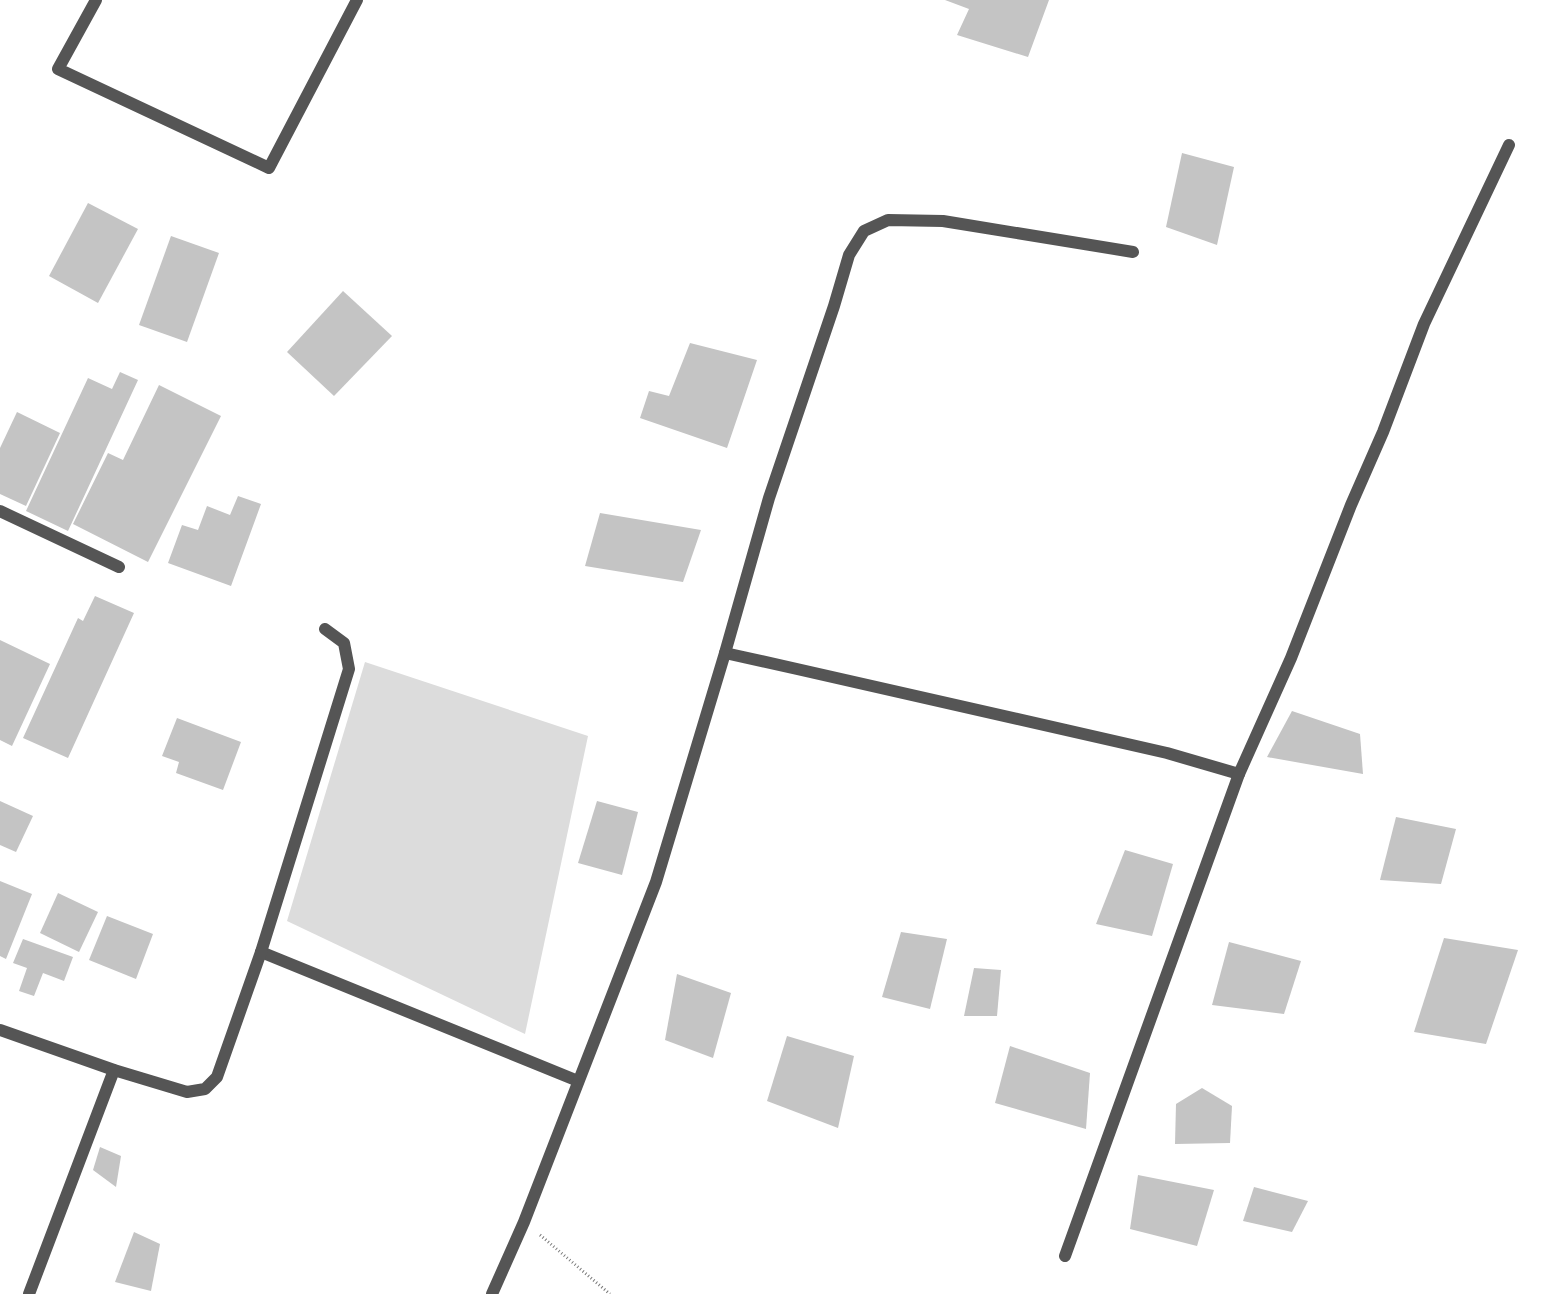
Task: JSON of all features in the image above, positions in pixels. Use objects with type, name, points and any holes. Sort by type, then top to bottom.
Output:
[{"type":"street","points":[[96,0],[58,69],[269,168],[357,0]]},
{"type":"street","points":[[1065,1256],[1239,774],[1291,658],[1351,505],[1384,432],[1424,324],[1509,145]]},
{"type":"street","points":[[492,1294],[524,1222],[656,882],[725,654],[768,498],[834,306],[849,255],[864,231],[888,220],[943,221],[1133,252]]},
{"type":"street","points":[[0,511],[120,567]]},
{"type":"street","points":[[0,1030],[114,1070],[187,1092],[205,1089],[217,1077],[260,952],[349,669],[344,642],[325,629]]},
{"type":"street","points":[[725,654],[797,668],[1168,753],[1239,774]]},
{"type":"street","points":[[260,952],[578,1081]]},
{"type":"street","points":[[29,1294],[114,1070]]},
{"type":"path","points":[[524,1222],[610,1294]]},
{"type":"shaded area","points":[[365,662],[588,736],[525,1034],[287,921]]},
{"type":"building","points":[[945,0],[1049,0],[1028,57],[957,35],[969,9]]},
{"type":"building","points":[[1182,153],[1234,167],[1217,245],[1166,227]]},
{"type":"building","points":[[88,203],[138,229],[98,303],[49,276]]},
{"type":"building","points":[[171,236],[219,253],[187,342],[139,325]]},
{"type":"building","points":[[343,291],[392,336],[334,396],[287,352]]},
{"type":"building","points":[[690,343],[757,360],[727,448],[640,418],[649,391],[669,396]]},
{"type":"building","points":[[120,372],[138,380],[68,531],[26,511],[88,378],[112,389]]},
{"type":"building","points":[[159,385],[221,416],[148,562],[73,524],[108,453],[123,460]]},
{"type":"building","points":[[17,412],[60,433],[26,506],[0,494],[0,448]]},
{"type":"building","points":[[238,496],[261,504],[231,586],[168,563],[182,525],[198,530],[207,506],[230,515]]},
{"type":"building","points":[[600,513],[701,530],[683,582],[585,566]]},
{"type":"building","points":[[95,596],[134,613],[68,758],[23,738],[78,618],[83,621]]},
{"type":"building","points":[[0,640],[50,664],[12,746],[0,740]]},
{"type":"building","points":[[1292,711],[1360,734],[1363,774],[1267,757]]},
{"type":"building","points":[[177,718],[241,742],[223,790],[176,773],[179,762],[162,756]]},
{"type":"building","points":[[0,801],[33,816],[16,852],[0,845]]},
{"type":"building","points":[[597,801],[638,812],[622,875],[578,863]]},
{"type":"building","points":[[1396,817],[1456,829],[1441,884],[1380,880]]},
{"type":"building","points":[[1125,850],[1173,864],[1152,936],[1096,924]]},
{"type":"building","points":[[0,881],[32,894],[6,959],[0,956]]},
{"type":"building","points":[[58,893],[98,912],[79,952],[40,933]]},
{"type":"building","points":[[107,916],[153,934],[136,979],[89,960]]},
{"type":"building","points":[[901,932],[947,939],[930,1009],[882,997]]},
{"type":"building","points":[[1444,938],[1518,950],[1486,1044],[1414,1032]]},
{"type":"building","points":[[23,939],[73,957],[64,981],[43,973],[34,996],[19,991],[27,968],[13,963]]},
{"type":"building","points":[[1229,942],[1301,961],[1284,1014],[1212,1005]]},
{"type":"building","points":[[974,968],[1001,970],[997,1016],[964,1016]]},
{"type":"building","points":[[677,974],[731,993],[713,1058],[665,1040]]},
{"type":"building","points":[[787,1036],[854,1056],[838,1128],[767,1101]]},
{"type":"building","points":[[1010,1046],[1090,1073],[1086,1129],[995,1103]]},
{"type":"building","points":[[1202,1088],[1232,1106],[1230,1143],[1175,1144],[1176,1104]]},
{"type":"building","points":[[100,1147],[121,1156],[116,1187],[93,1170]]},
{"type":"building","points":[[1138,1175],[1214,1190],[1197,1246],[1130,1229]]},
{"type":"building","points":[[1254,1187],[1308,1201],[1292,1232],[1243,1221]]},
{"type":"building","points":[[134,1232],[160,1244],[151,1291],[115,1282]]}]
